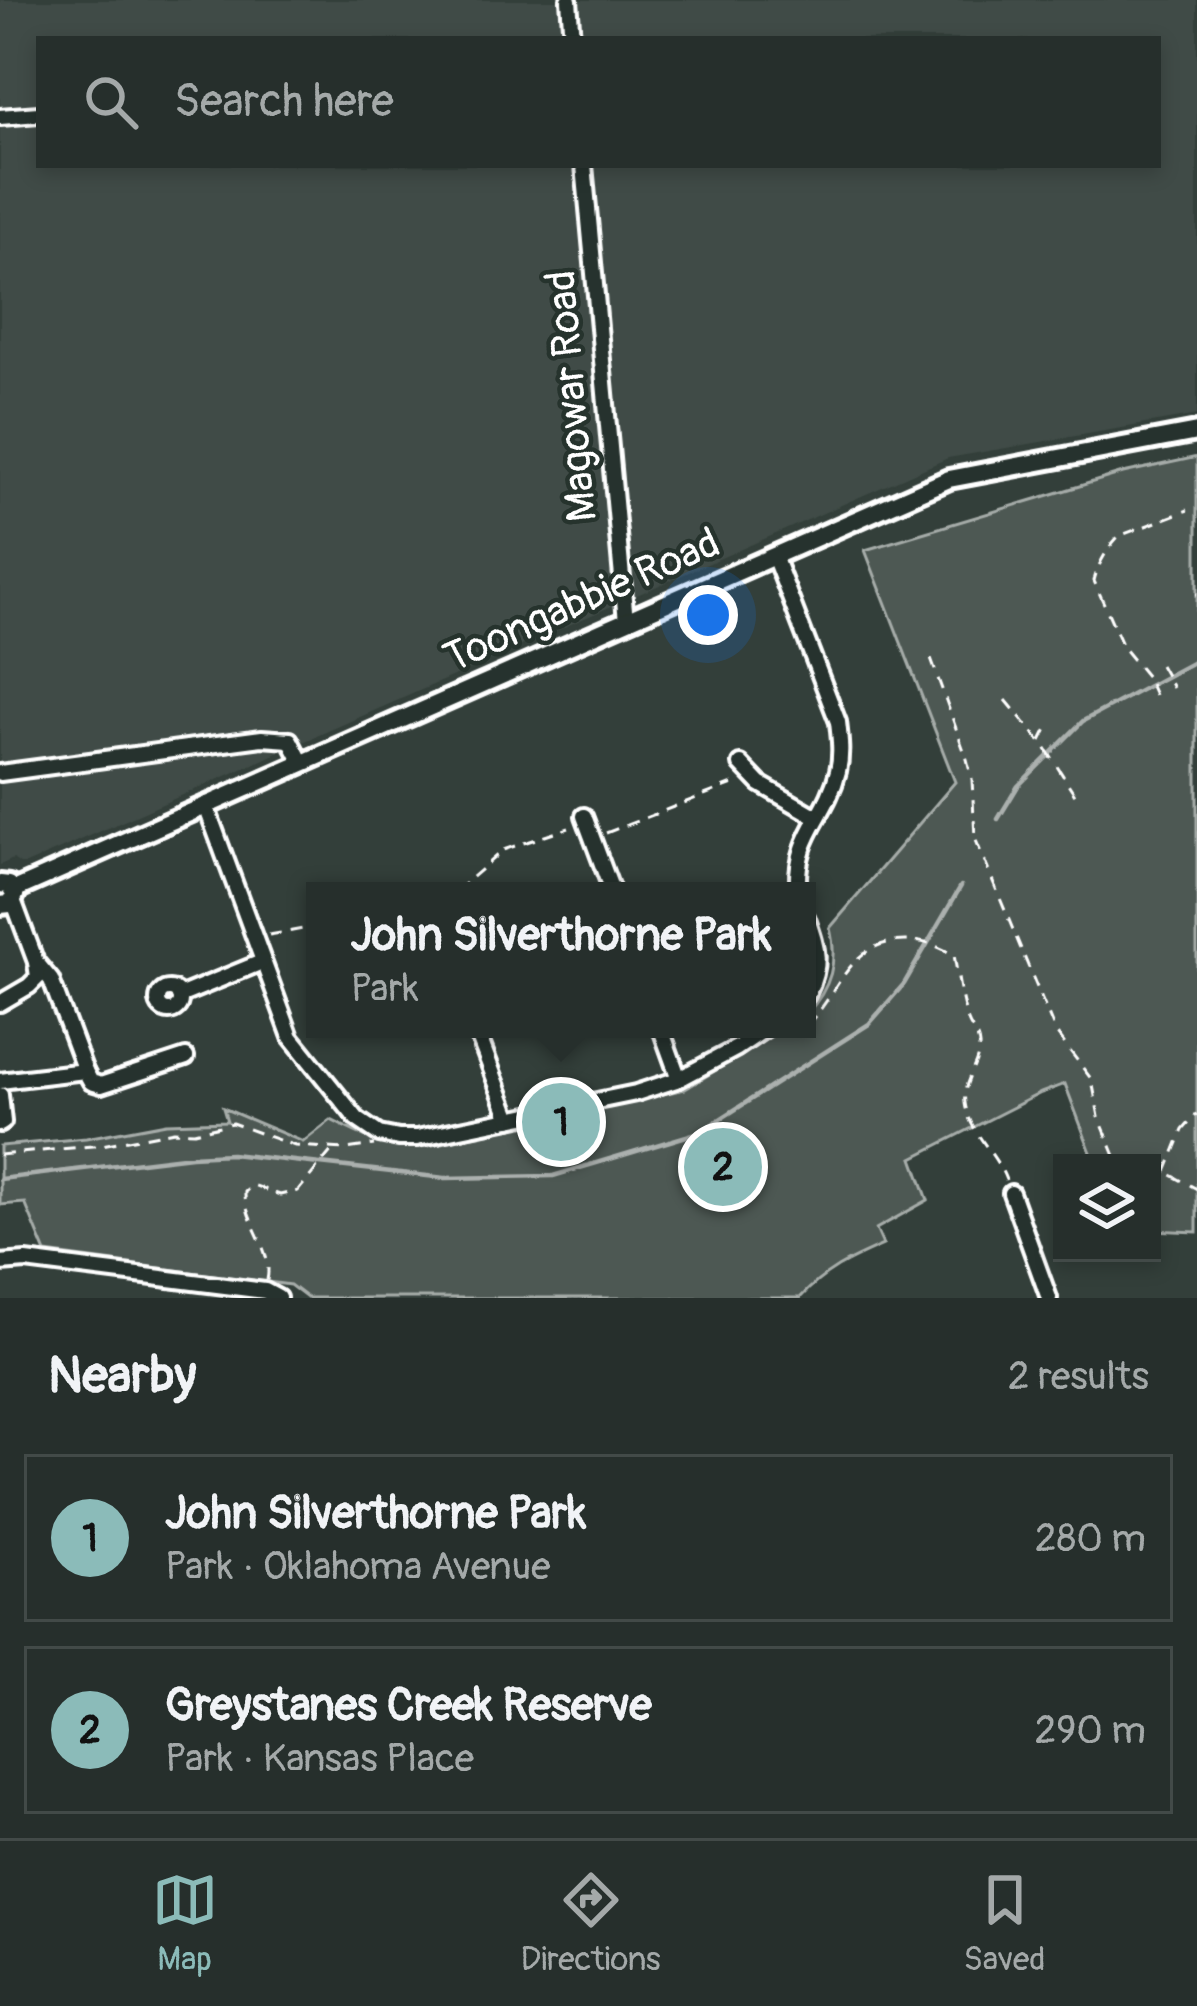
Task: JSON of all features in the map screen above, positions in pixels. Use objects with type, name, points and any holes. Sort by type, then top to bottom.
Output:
[{"type":"main road","name":"Toongabbie Road","points":[[5,889],[206,806],[949,479],[1197,432]]},
{"type":"street","points":[[569,0],[572,36]]},
{"type":"street","points":[[0,117],[36,114]]},
{"type":"street","name":"Magowar Road","points":[[584,168],[626,620]]},
{"type":"street","points":[[774,556],[838,722],[841,745],[839,768],[802,845],[797,882]]},
{"type":"street","points":[[0,773],[262,738],[290,740],[302,763]]},
{"type":"street","points":[[741,764],[760,784],[817,817]]},
{"type":"street","points":[[206,806],[285,1024],[357,1119],[379,1134],[417,1138],[636,1093],[679,1079],[752,1038]]},
{"type":"street","points":[[584,816],[609,882]]},
{"type":"street","points":[[5,889],[37,962],[51,980],[92,1082],[101,1084],[187,1057]]},
{"type":"street","points":[[0,1003],[29,986],[38,976],[37,962]]},
{"type":"street","points":[[179,996],[262,962]]},
{"type":"street","points":[[480,1038],[511,1119]]},
{"type":"street","points":[[664,1038],[679,1079]]},
{"type":"street","points":[[0,1081],[85,1072]]},
{"type":"street","points":[[0,1095],[0,1124]]},
{"type":"street","points":[[1011,1192],[1049,1298]]},
{"type":"street","points":[[0,1263],[26,1261],[272,1295]]},
{"type":"path","points":[[1154,695],[1147,677],[1118,638],[1094,581],[1110,544],[1119,536],[1188,510]]},
{"type":"path","points":[[931,659],[968,759],[975,838],[1055,1031],[1092,1080],[1099,1117],[1114,1154]]},
{"type":"path","points":[[1160,665],[1173,688]]},
{"type":"path","points":[[1006,700],[1076,796]]},
{"type":"path","points":[[1042,744],[1049,725]]},
{"type":"path","points":[[600,835],[733,784]]},
{"type":"path","points":[[467,882],[502,850],[569,827]]},
{"type":"path","points":[[269,934],[306,928]]},
{"type":"path","points":[[816,1013],[862,953],[880,943],[921,941],[954,955],[969,1025],[980,1048],[964,1102],[1011,1192]]},
{"type":"path","points":[[1161,1174],[1166,1172],[1183,1130],[1197,1114]]},
{"type":"path","points":[[0,1155],[80,1148],[232,1123],[295,1146],[334,1148],[399,1138]]},
{"type":"path","points":[[272,1295],[270,1268],[244,1192],[254,1185],[287,1195],[305,1185],[334,1148]]},
{"type":"path","points":[[1166,1172],[1197,1190]]},
{"type":"shaded area","points":[[0,0],[1197,0],[1197,415],[948,458],[26,864],[13,859],[0,865]]},
{"type":"shaded area","points":[[1197,457],[1197,1232],[1161,1230],[1161,1154],[1092,1154],[1065,1084],[913,1158],[928,1200],[876,1229],[883,1245],[838,1267],[800,1298],[307,1298],[290,1285],[46,1253],[25,1203],[0,1205],[0,1146],[86,1138],[166,1123],[227,1121],[223,1108],[303,1142],[331,1120],[389,1144],[428,1146],[685,1089],[768,1038],[816,1038],[816,1002],[830,974],[833,952],[830,928],[955,782],[865,550],[1123,473]]},
{"type":"waterway","points":[[998,819],[1018,786],[1083,721],[1197,660]]},
{"type":"waterway","points":[[0,1179],[231,1154],[445,1178],[553,1176],[700,1132],[869,1024],[904,984],[961,886]]},
{"type":"place","name":"John Silverthorne Park","points":[[561,1122]]},
{"type":"place","name":"Greystanes Creek Reserve","points":[[723,1167]]}]
